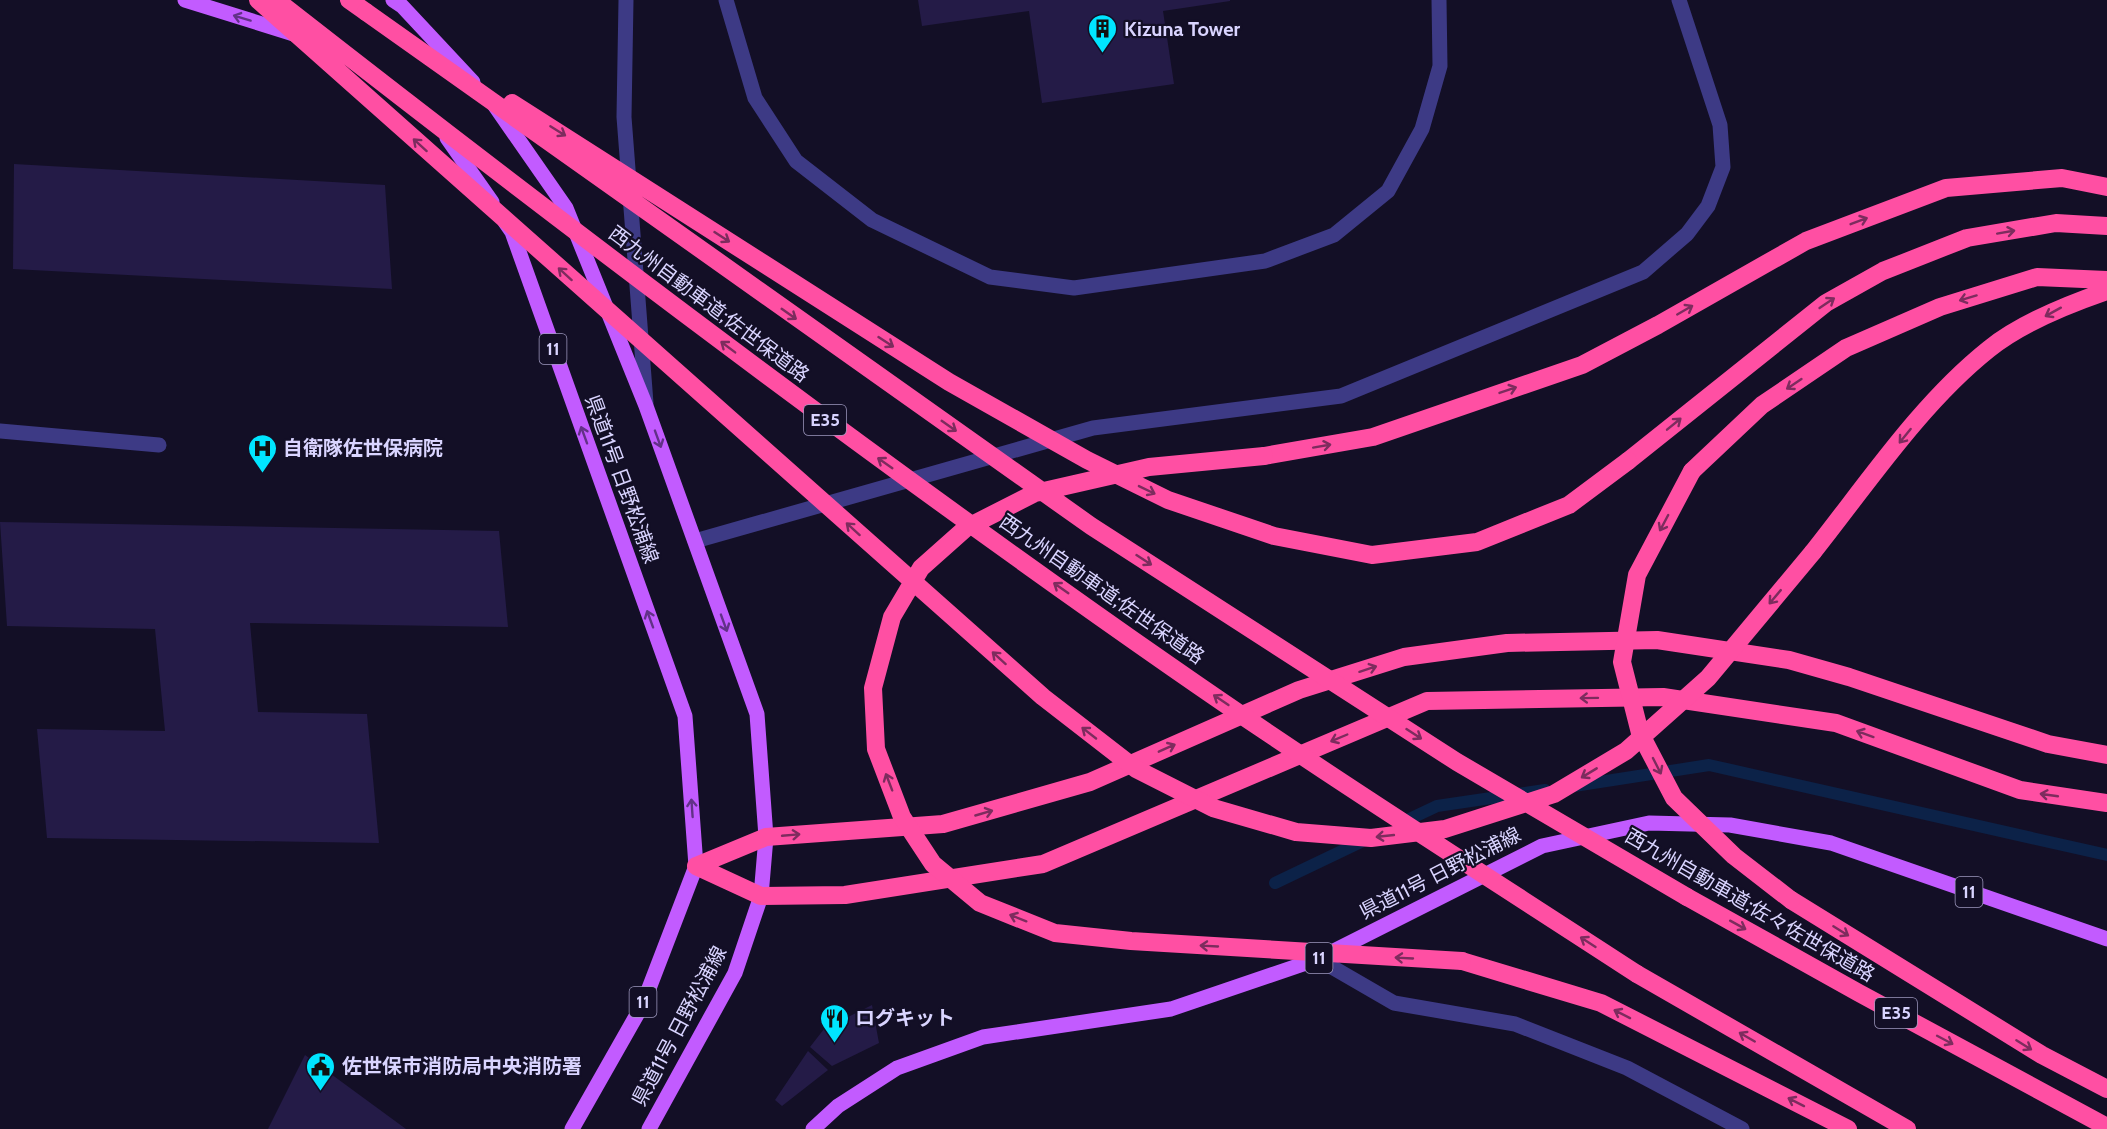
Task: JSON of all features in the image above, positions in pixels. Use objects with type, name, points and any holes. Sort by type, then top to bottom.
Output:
[{"type":"highway","points":[[258,0],[1042,697],[1136,770],[1213,808],[1296,832],[1371,838],[1445,830],[1554,794],[1626,751],[1708,678],[1933,402],[1990,348],[2059,308],[2107,291]]},
{"type":"highway","name":"西九州自動車道;佐世保道路","points":[[276,0],[504,178],[848,437],[1176,670],[1637,974],[1907,1129]]},
{"type":"highway","name":"西九州自動車道;佐世保道路","points":[[349,0],[1082,519],[1438,750]]},
{"type":"highway","points":[[366,12],[576,142],[949,382],[1087,460],[1168,500],[1274,536],[1372,555],[1478,542],[1569,505],[1628,461],[1826,303],[1883,271],[1967,238],[2056,223],[2107,226]]},
{"type":"highway","points":[[1848,1129],[1601,1003],[1462,961],[1131,941],[1055,933],[980,903],[933,864],[902,817],[876,750],[873,688],[892,617],[921,568],[966,528],[1035,494],[1149,467],[1264,456],[1373,437],[1582,365],[1659,325],[1806,241],[1946,188],[2062,178],[2107,187]]},
{"type":"highway","points":[[2107,280],[2037,276],[1940,307],[1846,348],[1762,405],[1692,471],[1637,575],[1622,662],[1640,733],[1674,798],[1734,856],[1791,900],[2042,1055],[2107,1089]]},
{"type":"highway","points":[[696,866],[766,837],[943,824],[1090,782],[1320,684],[1404,657],[1508,643],[1657,640],[1789,660],[1849,677],[2048,744],[2107,755]]},
{"type":"highway","points":[[696,866],[761,896],[846,895],[1043,864],[1427,701],[1663,697],[1836,723],[2020,790],[2107,803]]},
{"type":"highway","name":"西九州自動車道;佐々佐世保道路","points":[[1438,750],[1687,897],[1859,993],[2107,1126]]},
{"type":"main road","name":"県道11号 日野松浦線","points":[[185,0],[332,46],[376,70],[452,142],[512,232],[685,716],[696,866],[643,1004],[572,1129]]},
{"type":"main road","name":"県道11号 日野松浦線","points":[[393,0],[402,6],[495,106],[566,208],[646,406],[757,714],[766,837],[761,896],[735,973],[649,1129]]},
{"type":"main road","name":"県道11号 日野松浦線","points":[[813,1129],[838,1106],[897,1068],[983,1037],[1171,1009],[1318,959],[1542,846],[1649,823],[1730,825],[1831,843],[2107,939]]},
{"type":"street","points":[[626,0],[624,117],[646,406]]},
{"type":"street","points":[[726,0],[755,98],[796,161],[872,220],[990,278],[1074,288],[1265,261],[1334,235],[1388,191],[1422,129],[1440,66],[1439,0]]},
{"type":"street","points":[[695,541],[1093,428],[1341,396],[1643,272],[1687,234],[1708,206],[1723,167],[1720,125],[1679,0]]},
{"type":"street","points":[[0,431],[159,445]]},
{"type":"street","points":[[1318,959],[1395,1004],[1515,1024],[1628,1068],[1742,1129]]},
{"type":"building","name":"Kizuna Tower","points":[[918,0],[1230,1],[1163,11],[1174,84],[1042,103],[1029,11],[922,26]]},
{"type":"building","points":[[14,164],[385,185],[392,289],[13,269]]},
{"type":"building","points":[[0,522],[499,531],[508,627],[250,623],[258,712],[367,714],[379,843],[47,838],[37,729],[165,731],[155,629],[7,626]]},
{"type":"building","points":[[872,1005],[879,1043],[832,1066],[810,1047],[824,1029]]},
{"type":"building","points":[[808,1051],[828,1070],[782,1106],[775,1100]]},
{"type":"building","name":"佐世保市消防局中央消防署","points":[[305,1055],[406,1129],[268,1129]]},
{"type":"waterway","points":[[1574,786],[1709,765],[2107,855]]},
{"type":"waterway","points":[[1399,824],[1437,806],[1545,790]]},
{"type":"waterway","points":[[1275,883],[1367,839]]},
{"type":"place","name":"Kizuna Tower","points":[[1103,54]]},
{"type":"place","name":"自衛隊佐世保病院","points":[[262,474]]},
{"type":"place","name":"ログキット","points":[[834,1044]]},
{"type":"place","name":"佐世保市消防局中央消防署","points":[[321,1092]]}]
